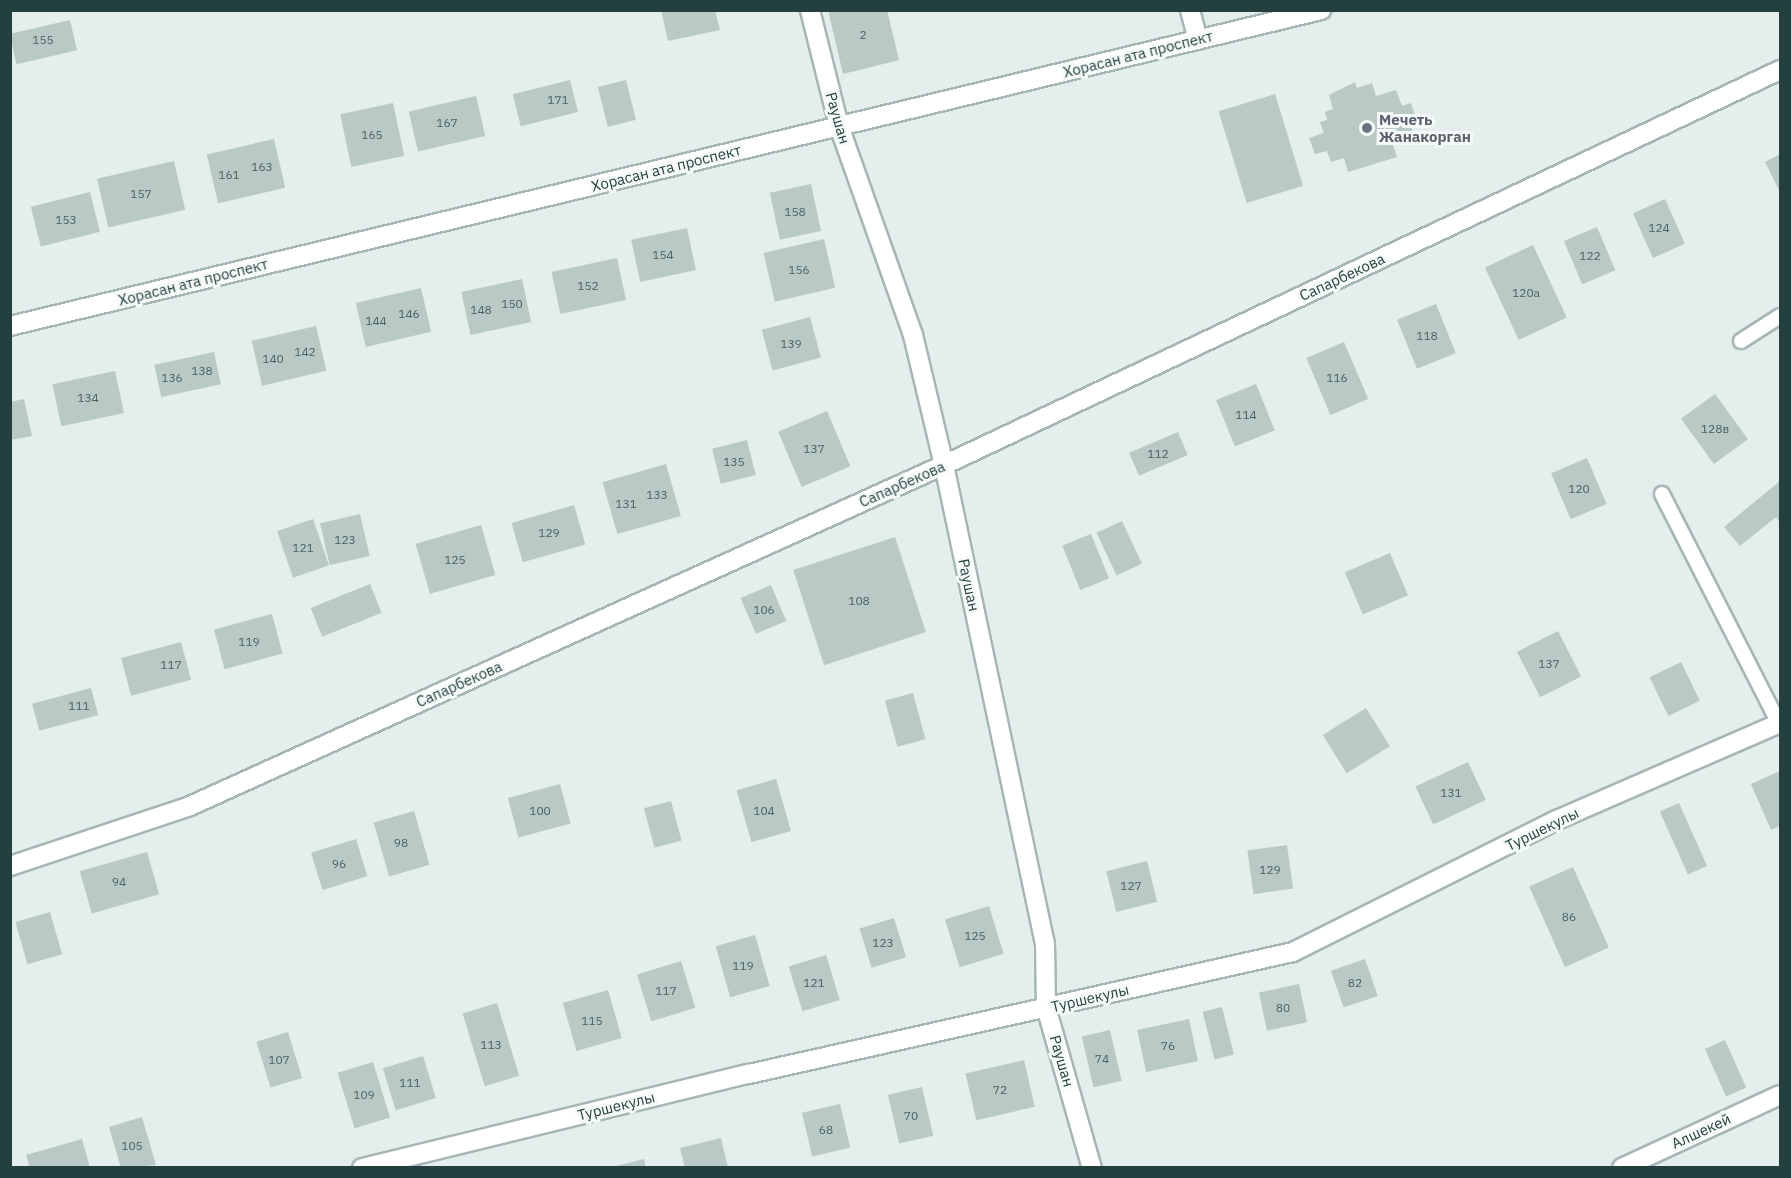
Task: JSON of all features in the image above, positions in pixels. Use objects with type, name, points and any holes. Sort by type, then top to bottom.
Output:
[{"type":"street","name":"Раушан","points":[[810,10],[839,126],[913,335],[944,465],[1045,943],[1046,1007],[1092,1167]]},
{"type":"street","points":[[1190,10],[1198,40]]},
{"type":"street","name":"Хорасан ата проспект","points":[[10,326],[1321,10]]},
{"type":"street","name":"Сапарбекова","points":[[10,866],[190,806],[944,465],[1780,70]]},
{"type":"street","name":"Туршекулы","points":[[362,1167],[1046,1007],[1293,952],[1557,820],[1780,724]]},
{"type":"street","name":"Алшекей","points":[[1622,1167],[1780,1095]]},
{"type":"lane","points":[[1742,341],[1780,316]]},
{"type":"lane","points":[[1662,494],[1780,724]]},
{"type":"building","points":[[661,10],[715,10],[720,30],[668,41]]},
{"type":"building","points":[[828,10],[887,10],[899,60],[843,74]]},
{"type":"building","points":[[70,20],[77,50],[17,64],[10,34]]},
{"type":"building","points":[[570,80],[578,112],[521,126],[513,94]]},
{"type":"building","points":[[626,80],[636,120],[608,127],[598,87]]},
{"type":"building","name":"Мечеть Жанакорган","points":[[1355,82],[1357,88],[1372,83],[1376,96],[1396,90],[1402,106],[1411,103],[1416,118],[1409,120],[1414,135],[1392,142],[1397,157],[1348,172],[1344,158],[1331,162],[1327,151],[1315,154],[1309,138],[1324,133],[1320,122],[1327,120],[1325,112],[1333,109],[1329,95]]},
{"type":"building","points":[[1275,94],[1303,186],[1247,203],[1219,111]]},
{"type":"building","points":[[476,96],[485,136],[418,151],[409,112]]},
{"type":"building","points":[[393,103],[404,156],[351,167],[340,114]]},
{"type":"building","points":[[274,139],[285,188],[218,203],[207,155]]},
{"type":"building","points":[[1780,154],[1780,192],[1765,162]]},
{"type":"building","points":[[174,161],[185,210],[108,227],[97,179]]},
{"type":"building","points":[[811,184],[821,231],[780,240],[770,193]]},
{"type":"building","points":[[90,192],[100,232],[41,247],[31,207]]},
{"type":"building","points":[[1665,199],[1685,244],[1653,258],[1633,213]]},
{"type":"building","points":[[1597,227],[1615,270],[1582,284],[1564,241]]},
{"type":"building","points":[[687,228],[696,270],[640,282],[631,240]]},
{"type":"building","points":[[824,239],[835,288],[775,302],[764,253]]},
{"type":"building","points":[[1533,245],[1567,318],[1519,340],[1485,267]]},
{"type":"building","points":[[617,258],[626,300],[560,314],[551,272]]},
{"type":"building","points":[[522,279],[531,322],[471,335],[461,292]]},
{"type":"building","points":[[421,288],[431,332],[366,347],[356,303]]},
{"type":"building","points":[[1436,304],[1456,353],[1417,369],[1397,320]]},
{"type":"building","points":[[810,317],[821,358],[773,371],[762,330]]},
{"type":"building","points":[[316,326],[326,371],[262,386],[252,341]]},
{"type":"building","points":[[1344,342],[1368,399],[1330,415],[1306,358]]},
{"type":"building","points":[[214,352],[221,384],[161,397],[154,365]]},
{"type":"building","points":[[115,371],[124,413],[61,426],[52,384]]},
{"type":"building","points":[[1256,384],[1275,430],[1235,446],[1216,400]]},
{"type":"building","points":[[1715,394],[1748,439],[1714,464],[1681,419]]},
{"type":"building","points":[[24,399],[32,436],[10,440],[10,402]]},
{"type":"building","points":[[827,411],[850,466],[802,487],[778,432]]},
{"type":"building","points":[[1178,432],[1188,455],[1139,476],[1129,453]]},
{"type":"building","points":[[747,440],[756,475],[721,484],[712,449]]},
{"type":"building","points":[[1587,458],[1607,504],[1571,519],[1551,473]]},
{"type":"building","points":[[666,464],[681,516],[617,534],[603,482]]},
{"type":"building","points":[[1780,481],[1780,523],[1776,517],[1740,546],[1724,527]]},
{"type":"building","points":[[574,505],[585,544],[523,562],[512,523]]},
{"type":"building","points":[[360,514],[370,556],[330,565],[320,523]]},
{"type":"building","points":[[313,519],[329,565],[293,578],[277,531]]},
{"type":"building","points":[[1122,521],[1142,564],[1116,575],[1097,533]]},
{"type":"building","points":[[481,525],[495,575],[430,594],[416,544]]},
{"type":"building","points":[[1091,534],[1109,579],[1080,590],[1062,546]]},
{"type":"building","points":[[895,537],[926,632],[824,665],[793,570]]},
{"type":"building","points":[[1390,553],[1408,595],[1363,614],[1345,572]]},
{"type":"building","points":[[370,584],[382,613],[322,637],[311,608]]},
{"type":"building","points":[[771,585],[786,621],[756,634],[741,598]]},
{"type":"building","points":[[272,614],[283,654],[225,669],[214,630]]},
{"type":"building","points":[[1558,631],[1581,676],[1540,697],[1517,652]]},
{"type":"building","points":[[181,642],[191,680],[131,696],[121,658]]},
{"type":"building","points":[[1681,662],[1700,701],[1668,716],[1650,677]]},
{"type":"building","points":[[91,688],[98,715],[39,731],[32,704]]},
{"type":"building","points":[[913,693],[925,739],[897,747],[885,701]]},
{"type":"building","points":[[1366,708],[1390,746],[1347,773],[1323,735]]},
{"type":"building","points":[[1468,762],[1486,800],[1433,825],[1415,787]]},
{"type":"building","points":[[1780,771],[1780,826],[1771,830],[1751,784]]},
{"type":"building","points":[[776,779],[791,831],[751,842],[737,790]]},
{"type":"building","points":[[560,784],[571,824],[518,838],[508,798]]},
{"type":"building","points":[[671,801],[682,841],[655,848],[644,808]]},
{"type":"building","points":[[1679,803],[1707,866],[1688,875],[1660,812]]},
{"type":"building","points":[[414,811],[429,865],[389,876],[374,823]]},
{"type":"building","points":[[356,839],[367,876],[322,890],[311,853]]},
{"type":"building","points":[[1287,845],[1293,889],[1254,894],[1247,851]]},
{"type":"building","points":[[147,852],[159,894],[92,914],[80,871]]},
{"type":"building","points":[[1147,861],[1157,902],[1116,912],[1106,871]]},
{"type":"building","points":[[1573,867],[1609,947],[1565,967],[1529,887]]},
{"type":"building","points":[[989,906],[1004,954],[960,967],[945,919]]},
{"type":"building","points":[[50,912],[62,954],[28,964],[15,922]]},
{"type":"building","points":[[894,918],[906,957],[872,968],[860,929]]},
{"type":"building","points":[[755,935],[770,986],[730,997],[716,946]]},
{"type":"building","points":[[826,955],[840,1000],[802,1011],[789,966]]},
{"type":"building","points":[[1365,959],[1378,996],[1344,1008],[1331,971]]},
{"type":"building","points":[[681,961],[695,1008],[651,1021],[637,974]]},
{"type":"building","points":[[1299,984],[1307,1022],[1267,1031],[1259,993]]},
{"type":"building","points":[[608,990],[622,1038],[577,1051],[563,1003]]},
{"type":"building","points":[[497,1003],[519,1076],[485,1086],[463,1014]]},
{"type":"building","points":[[1222,1007],[1234,1055],[1214,1059],[1203,1012]]},
{"type":"building","points":[[1189,1019],[1198,1061],[1146,1072],[1137,1030]]},
{"type":"building","points":[[1110,1030],[1122,1081],[1093,1087],[1082,1037]]},
{"type":"building","points":[[288,1032],[302,1078],[270,1088],[256,1042]]},
{"type":"building","points":[[1725,1040],[1746,1088],[1726,1096],[1705,1049]]},
{"type":"building","points":[[423,1056],[436,1098],[396,1110],[383,1068]]},
{"type":"building","points":[[1024,1060],[1035,1107],[976,1120],[966,1073]]},
{"type":"building","points":[[373,1062],[390,1117],[355,1128],[338,1073]]},
{"type":"building","points":[[922,1087],[933,1136],[899,1144],[888,1095]]},
{"type":"building","points":[[840,1104],[850,1148],[812,1157],[802,1113]]},
{"type":"building","points":[[142,1117],[156,1165],[121,1168],[109,1127]]},
{"type":"building","points":[[721,1138],[728,1168],[685,1168],[680,1148]]},
{"type":"building","points":[[82,1139],[90,1168],[30,1168],[26,1155]]},
{"type":"building","points":[[644,1159],[646,1168],[612,1168],[612,1167]]},
{"type":"place","name":"Мечеть Жанакорган","points":[[1367,128]]}]
